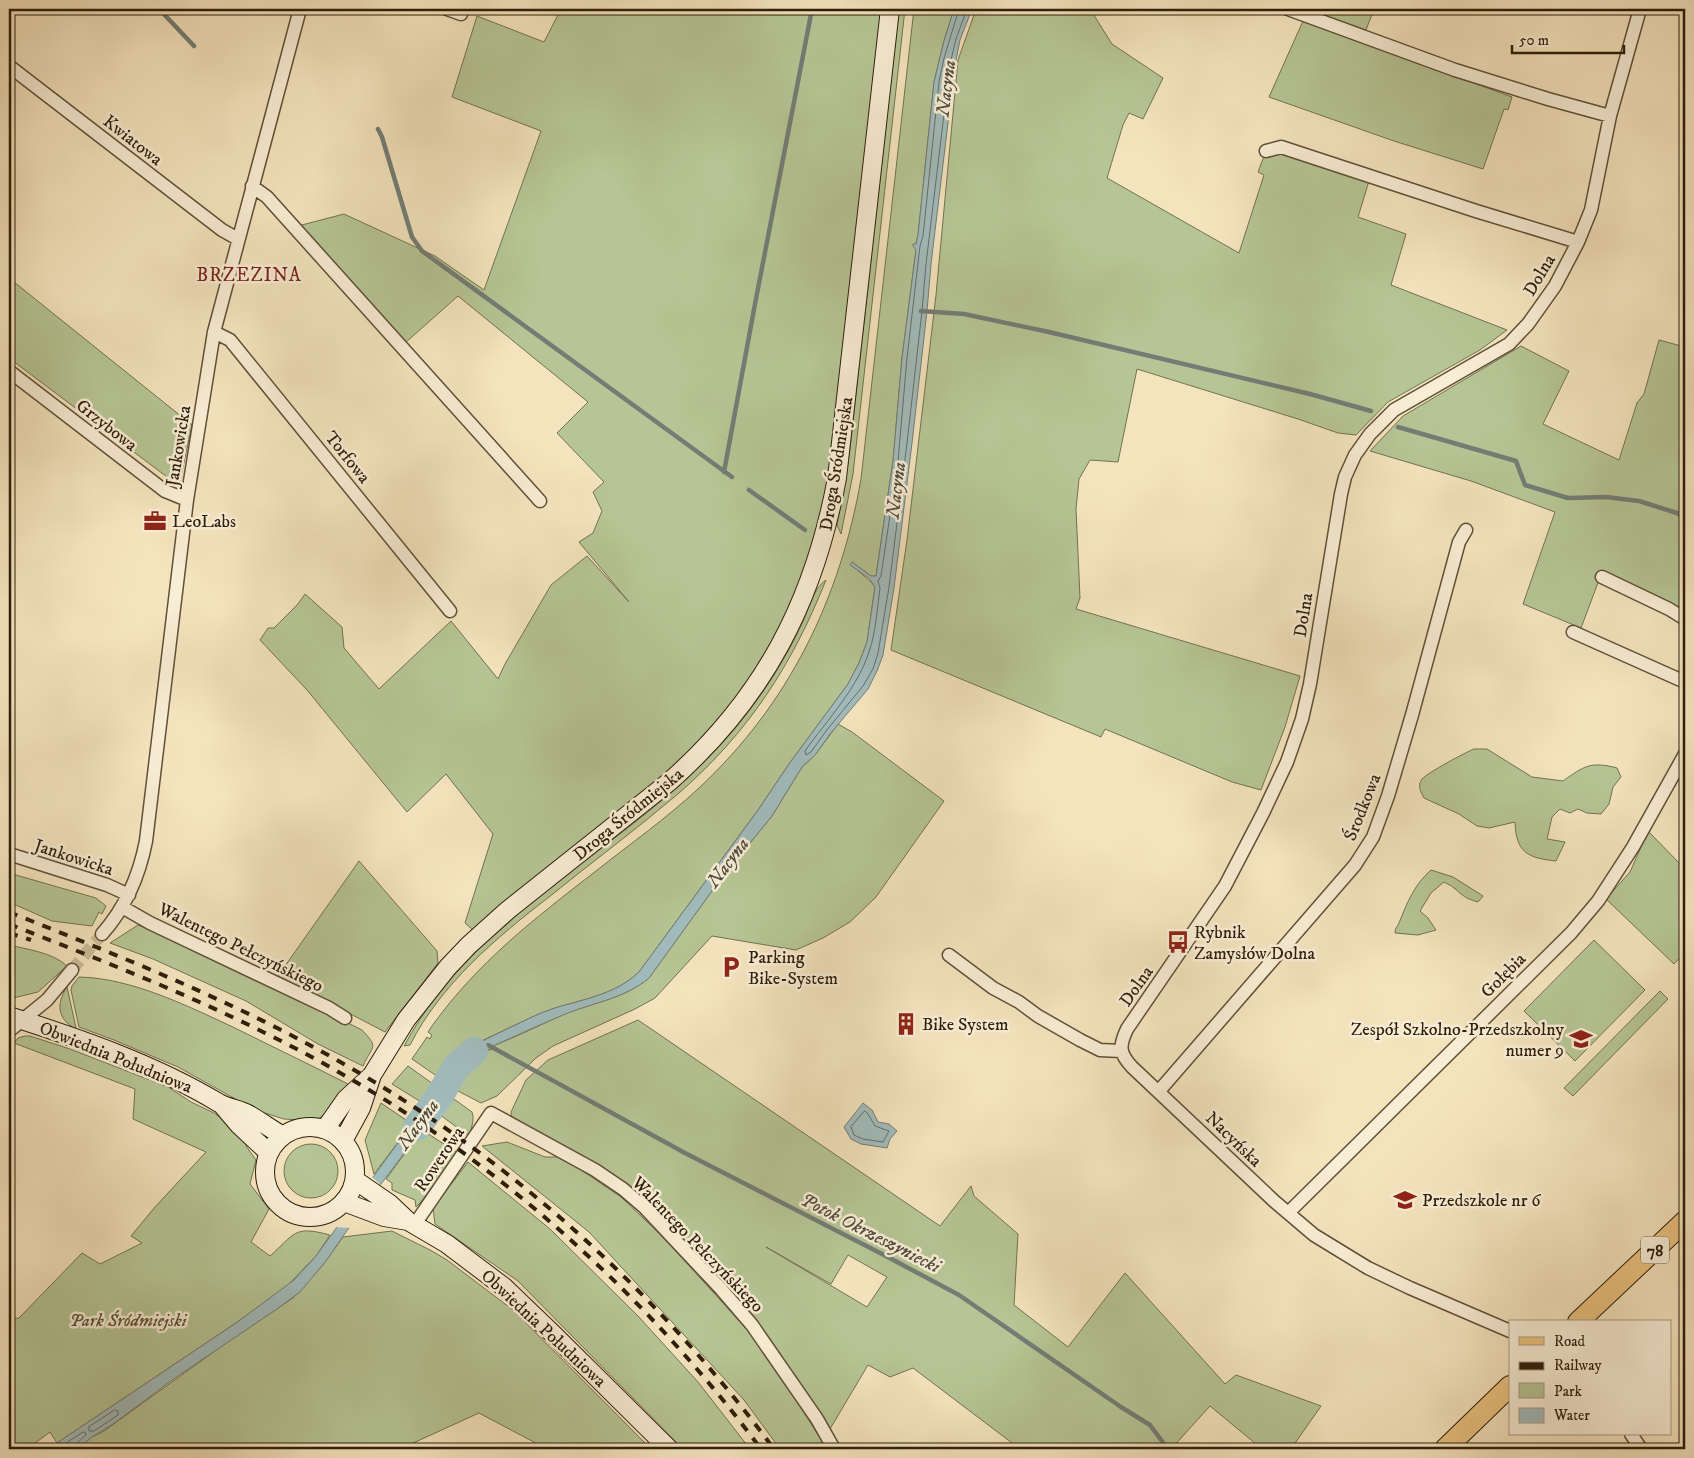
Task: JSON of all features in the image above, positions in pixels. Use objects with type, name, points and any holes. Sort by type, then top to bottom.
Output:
[{"type":"main road","name":"Droga Śródmiejska","points":[[325,1129],[346,1099],[372,1075],[416,1007],[448,967],[469,945],[508,910],[669,782],[730,721],[761,678],[796,616],[820,553],[832,507],[837,478],[890,9]]},
{"type":"main road","name":"Obwiednia Południowa","points":[[16,1018],[123,1056],[190,1086],[220,1103],[246,1113],[283,1136]]},
{"type":"main road","name":"Droga Śródmiejska","points":[[343,1141],[361,1108],[372,1075]]},
{"type":"main road","name":"Obwiednia Południowa","points":[[220,1103],[239,1125],[269,1153]]},
{"type":"main road","points":[[303,1127],[325,1129],[335,1134],[349,1148],[355,1163],[355,1180],[351,1192],[344,1202],[332,1212],[317,1216],[301,1216],[286,1210],[279,1204],[269,1189],[265,1171],[269,1153],[283,1136],[303,1127]]},
{"type":"main road","name":"Obwiednia Południowa","points":[[355,1180],[387,1210],[460,1253],[511,1293],[669,1449]]},
{"type":"main road","name":"Obwiednia Południowa","points":[[344,1202],[387,1210]]},
{"type":"main road","name":"78","points":[[1580,1320],[1685,1221]]},
{"type":"main road","points":[[1445,1449],[1509,1387]]},
{"type":"street","name":"Jankowicka","points":[[102,934],[129,895],[138,873],[146,841],[187,500],[214,332],[300,9]]},
{"type":"street","points":[[447,9],[461,14]]},
{"type":"street","points":[[1288,9],[1455,70],[1610,116]]},
{"type":"street","name":"Dolna","points":[[1121,1052],[1122,1042],[1128,1029],[1225,886],[1287,762],[1302,719],[1310,684],[1341,494],[1345,477],[1355,455],[1370,434],[1394,410],[1509,344],[1528,324],[1555,286],[1592,210],[1610,116],[1640,9]]},
{"type":"street","name":"Kwiatowa","points":[[9,66],[222,230],[238,239]]},
{"type":"street","name":"Dolna","points":[[1266,151],[1281,147],[1578,242]]},
{"type":"street","points":[[252,186],[266,197],[540,501]]},
{"type":"street","name":"Torfowa","points":[[214,332],[230,340],[450,611]]},
{"type":"street","name":"Grzybowa","points":[[9,371],[165,491],[187,500]]},
{"type":"street","name":"Środkowa","points":[[1159,1091],[1355,865],[1373,837],[1388,796],[1412,715],[1459,542],[1466,530]]},
{"type":"street","points":[[1602,577],[1669,609],[1685,619]]},
{"type":"street","points":[[1573,632],[1685,682]]},
{"type":"street","name":"Gołębia","points":[[1288,1213],[1571,933],[1598,901],[1633,847],[1685,754]]},
{"type":"street","name":"Jankowicka","points":[[9,854],[107,885],[129,895]]},
{"type":"street","name":"Walentego Pełczyńskiego","points":[[122,907],[150,923],[329,1008],[345,1018]]},
{"type":"street","points":[[949,955],[993,988],[1019,1002],[1038,1016],[1100,1050],[1121,1052]]},
{"type":"street","points":[[9,1031],[16,1018],[47,1000],[72,970]]},
{"type":"street","name":"Nacyńska","points":[[1121,1052],[1125,1060],[1288,1213],[1314,1235],[1368,1268],[1509,1331]]},
{"type":"street","name":"Walentego Pełczyńskiego","points":[[491,1113],[595,1170],[623,1189],[644,1207],[752,1325],[817,1419],[834,1449]]},
{"type":"street","name":"Rowerowa","points":[[412,1223],[491,1113]]},
{"type":"street","points":[[1632,1436],[1641,1449]]},
{"type":"green space","points":[[561,9],[882,9],[829,478],[807,564],[791,603],[772,641],[750,677],[725,712],[696,745],[658,781],[524,886],[473,930],[465,923],[493,834],[446,774],[407,812],[307,690],[260,640],[268,628],[274,628],[305,594],[342,627],[344,648],[379,689],[451,621],[498,679],[551,585],[587,556],[629,602],[579,542],[593,533],[602,511],[593,492],[604,482],[557,433],[588,402],[458,296],[405,343],[298,226],[344,214],[435,256],[484,290],[541,131],[452,97],[477,16],[544,42]]},
{"type":"green space","points":[[899,9],[905,9],[853,474],[841,534],[837,525],[849,457]]},
{"type":"green space","points":[[914,9],[954,9],[934,82],[918,235],[902,358],[893,461],[876,576],[871,576],[852,562],[875,587],[867,642],[859,663],[848,684],[639,972],[610,991],[543,1012],[481,1041],[458,1057],[444,1074],[454,1080],[475,1056],[493,1049],[493,1046],[567,1013],[620,995],[649,978],[722,877],[772,816],[802,767],[815,755],[838,724],[852,732],[944,801],[876,897],[850,922],[823,938],[796,950],[712,936],[655,998],[553,1046],[536,1058],[497,1096],[481,1103],[460,1092],[412,1059],[427,1037],[430,1039],[432,1035],[428,1032],[432,1026],[488,961],[551,906],[674,810],[731,756],[759,721],[784,685],[806,647],[824,607],[852,523],[861,479]]},
{"type":"green space","points":[[976,9],[1090,9],[1112,44],[1163,78],[1143,119],[1129,113],[1123,125],[1107,178],[1239,253],[1264,175],[1258,172],[1266,151],[1281,147],[1369,181],[1358,217],[1406,234],[1391,285],[1507,330],[1480,350],[1388,402],[1356,435],[1338,433],[1137,369],[1118,462],[1090,460],[1079,479],[1076,509],[1080,598],[1076,609],[1300,676],[1285,727],[1261,790],[1232,782],[1105,729],[1101,737],[891,650],[907,540],[936,295],[958,60]]},
{"type":"green space","points":[[1308,9],[1374,9],[1366,30]]},
{"type":"green space","points":[[1303,21],[1512,97],[1508,110],[1504,109],[1483,169],[1394,141],[1269,97]]},
{"type":"green space","points":[[9,278],[192,425],[179,486],[9,358]]},
{"type":"green space","points":[[1659,340],[1685,347],[1685,611],[1602,572],[1581,628],[1523,604],[1555,512],[1471,481],[1370,451],[1403,416],[1521,346],[1569,371],[1543,424],[1619,460],[1637,403],[1644,394]]},
{"type":"green space","points":[[826,580],[799,641],[783,669],[766,696],[727,746],[679,793],[490,946],[437,1002],[410,1045],[404,1046],[435,999],[471,957],[512,919],[687,779],[726,739],[749,712],[770,682],[804,619],[815,592]]},
{"type":"green space","points":[[1474,749],[1487,749],[1532,777],[1563,781],[1582,768],[1601,765],[1617,768],[1621,777],[1613,787],[1609,804],[1601,814],[1587,813],[1578,809],[1570,813],[1560,809],[1552,817],[1547,839],[1565,842],[1556,861],[1546,860],[1525,852],[1518,840],[1515,822],[1489,828],[1477,826],[1459,814],[1424,798],[1420,787],[1425,776]]},
{"type":"green space","points":[[1648,831],[1685,869],[1685,952],[1674,964],[1606,899],[1630,872]]},
{"type":"green space","points":[[359,861],[437,951],[438,963],[385,1032],[278,976]]},
{"type":"green space","points":[[1431,870],[1453,877],[1483,896],[1478,902],[1473,901],[1444,882],[1431,893],[1420,911],[1428,918],[1436,930],[1418,935],[1395,933],[1412,895]]},
{"type":"green space","points":[[9,873],[96,898],[106,906],[102,914],[99,912],[92,926],[52,921],[9,902]]},
{"type":"green space","points":[[138,925],[224,961],[362,1030],[373,1044],[363,1066],[318,1044],[246,1001],[153,959],[110,943]]},
{"type":"green space","points":[[1594,940],[1645,990],[1575,1061],[1524,1011]]},
{"type":"green space","points":[[9,945],[47,955],[67,966],[38,992],[9,999]]},
{"type":"green space","points":[[79,977],[119,982],[160,995],[237,1029],[350,1085],[328,1112],[315,1121],[284,1119],[255,1110],[178,1067],[79,1027],[71,990]]},
{"type":"green space","points":[[67,987],[76,1029],[65,1021],[60,1011],[61,999]]},
{"type":"green space","points":[[1660,991],[1668,999],[1573,1096],[1564,1088]]},
{"type":"green space","points":[[638,1020],[940,1226],[971,1186],[974,1196],[1018,1234],[1014,1305],[1068,1347],[1125,1273],[1225,1384],[1236,1375],[1321,1406],[1291,1449],[1262,1449],[1210,1406],[1171,1449],[1020,1449],[913,1368],[890,1377],[868,1365],[830,1429],[765,1335],[645,1199],[597,1164],[512,1120],[511,1112],[526,1080],[548,1060]],"holes":[[[766,1247],[831,1284],[848,1255],[887,1277],[867,1307]]]},
{"type":"green space","name":"Park Śródmiejski","points":[[25,1036],[70,1049],[168,1087],[191,1102],[214,1113],[243,1135],[246,1146],[256,1160],[250,1184],[269,1209],[251,1242],[270,1256],[290,1237],[301,1231],[330,1235],[316,1256],[287,1286],[236,1323],[57,1443],[50,1432],[27,1449],[9,1449],[9,1319],[19,1318],[82,1253],[100,1264],[142,1243],[131,1236],[206,1152],[133,1119],[135,1089],[14,1043],[18,1038]]},
{"type":"green space","points":[[408,1066],[472,1112],[473,1121],[469,1136],[436,1112],[444,1100],[434,1093],[426,1105],[392,1084]]},
{"type":"green space","points":[[381,1103],[412,1124],[374,1174],[365,1140]]},
{"type":"green space","points":[[422,1130],[458,1153],[416,1207],[415,1200],[392,1190],[392,1183],[386,1179]]},
{"type":"green space","points":[[507,1142],[545,1157],[562,1157],[621,1197],[663,1237],[761,1345],[827,1449],[780,1449],[744,1400],[589,1232],[482,1146]]},
{"type":"green space","points":[[311,1144],[321,1146],[330,1152],[336,1161],[338,1171],[336,1181],[330,1190],[321,1196],[311,1198],[301,1196],[292,1190],[286,1181],[284,1171],[286,1161],[292,1152],[301,1146]]},
{"type":"green space","points":[[468,1162],[550,1229],[638,1316],[698,1382],[750,1449],[683,1449],[518,1281],[435,1224],[433,1208]]},
{"type":"green space","points":[[392,1231],[447,1260],[513,1310],[651,1449],[547,1449],[479,1413],[400,1449],[77,1449],[226,1343],[293,1298],[322,1266],[343,1237]]},
{"type":"water","points":[[954,9],[972,9],[960,40],[955,65],[894,588],[883,655],[877,671],[868,689],[815,755],[802,767],[772,816],[722,877],[649,978],[620,995],[568,1013],[493,1046],[493,1048],[470,1060],[454,1081],[444,1074],[458,1058],[473,1046],[543,1012],[610,991],[639,972],[848,684],[859,663],[867,642],[875,587],[869,578],[850,565],[852,562],[871,576],[876,576],[893,461],[902,358],[916,250],[913,244],[916,244],[918,235],[934,82]]},
{"type":"water","points":[[434,1093],[444,1100],[357,1216],[326,1261],[300,1292],[175,1378],[77,1449],[48,1449],[236,1323],[294,1280],[316,1256]]},
{"type":"water","points":[[863,1103],[872,1110],[878,1122],[889,1124],[897,1131],[890,1139],[887,1148],[861,1144],[851,1139],[844,1127]]},
{"type":"pier","points":[[424,1104],[438,1113],[424,1131],[410,1122]]},
{"type":"pier","points":[[370,1175],[383,1187],[351,1228],[333,1227]]},
{"type":"waterway","points":[[159,9],[194,46]]},
{"type":"waterway","points":[[724,472],[812,9]]},
{"type":"waterway","points":[[378,129],[412,237],[422,251],[732,477]]},
{"type":"waterway","points":[[921,311],[964,314],[1049,332],[1310,394],[1371,411]]},
{"type":"waterway","points":[[1398,427],[1516,461],[1525,485],[1568,498],[1606,497],[1639,501],[1677,513],[1685,518]]},
{"type":"waterway","points":[[749,490],[805,530]]},
{"type":"waterway","name":"Potok Okrzeszyniecki","points":[[488,1045],[685,1153],[959,1295],[1150,1425],[1166,1449]]},
{"type":"waterway","name":"Nacyna","points":[[417,1127],[439,1097],[456,1067],[474,1051]]},
{"type":"tunnel","points":[[72,970],[102,934]]},
{"type":"railway","points":[[9,912],[92,945],[256,1017],[335,1059],[399,1097],[460,1138],[519,1183],[629,1281],[680,1335],[774,1449]]},
{"type":"railway","points":[[9,924],[106,962],[232,1017],[336,1070],[406,1113],[473,1160],[537,1210],[598,1265],[656,1323],[710,1384],[761,1449]]},
{"type":"railway","points":[[9,933],[31,940]]},
{"type":"place","name":"LeoLabs","points":[[155,521]]},
{"type":"place","name":"Rybnik Zamysłów Dolna","points":[[1178,942]]},
{"type":"place","name":"Parking Bike-System","points":[[731,967]]},
{"type":"place","name":"Bike System","points":[[906,1024]]},
{"type":"place","name":"Zespół Szkolno-Przedszkolny numer 9","points":[[1581,1039]]},
{"type":"place","name":"Przedszkole nr 6","points":[[1405,1200]]},
{"type":"district","name":"BRZEZINA","points":[[249,274]]}]
